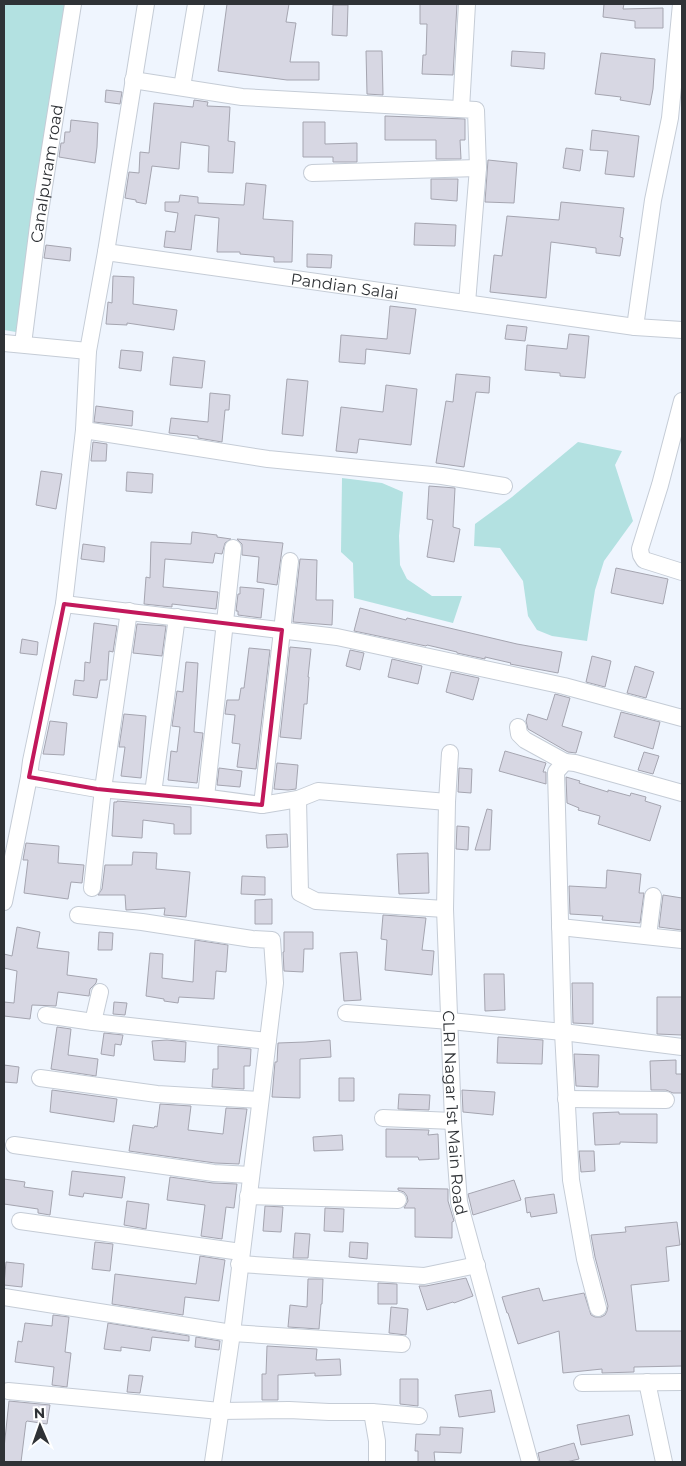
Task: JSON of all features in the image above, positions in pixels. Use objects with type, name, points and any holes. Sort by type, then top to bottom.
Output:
[{"type":"street","name":"Canalpuram road","points":[[23,344],[39,218],[73,4]]},
{"type":"street","points":[[4,902],[64,604],[84,430],[88,350],[106,252],[146,4]]},
{"type":"street","points":[[182,88],[196,4]]},
{"type":"street","points":[[461,109],[467,4]]},
{"type":"street","points":[[636,327],[653,200],[670,118],[681,4]]},
{"type":"street","points":[[133,80],[242,97],[476,110],[478,168],[467,303]]},
{"type":"street","points":[[312,173],[478,168]]},
{"type":"street","name":"Pandian Salai","points":[[106,252],[636,327],[682,330]]},
{"type":"street","points":[[4,343],[88,350]]},
{"type":"street","points":[[682,401],[660,485],[640,549],[644,560],[682,572]]},
{"type":"street","points":[[84,430],[268,459],[442,476],[504,486]]},
{"type":"street","points":[[206,797],[233,548]]},
{"type":"street","points":[[262,805],[290,560]]},
{"type":"street","points":[[64,604],[337,637],[536,680],[682,718]]},
{"type":"street","points":[[92,888],[102,789],[128,611]]},
{"type":"street","points":[[153,793],[177,617]]},
{"type":"street","points":[[518,727],[519,734],[525,740],[565,762],[576,763],[682,793]]},
{"type":"street","name":"CLRI Nagar 1st Main Road","points":[[450,753],[445,909],[453,1121],[459,1202],[530,1462]]},
{"type":"street","points":[[565,762],[556,772],[566,1099],[571,1180],[585,1259],[598,1308]]},
{"type":"street","points":[[29,777],[102,789],[206,797],[262,805],[298,800],[318,791],[447,802]]},
{"type":"street","points":[[298,800],[300,893],[316,901],[445,909]]},
{"type":"street","points":[[648,936],[653,896]]},
{"type":"street","points":[[78,915],[142,922],[252,939],[272,940],[275,982],[232,1333],[214,1462]]},
{"type":"street","points":[[560,927],[682,940]]},
{"type":"street","points":[[93,1022],[100,992]]},
{"type":"street","points":[[346,1014],[450,1020],[682,1047]]},
{"type":"street","points":[[46,1015],[268,1041]]},
{"type":"street","points":[[40,1078],[157,1094],[260,1100]]},
{"type":"street","points":[[566,1099],[666,1100]]},
{"type":"street","points":[[382,1118],[453,1121]]},
{"type":"street","points":[[14,1145],[214,1173],[251,1175]]},
{"type":"street","points":[[248,1196],[398,1200]]},
{"type":"street","points":[[20,1221],[240,1258],[424,1276],[477,1265]]},
{"type":"street","points":[[4,1296],[232,1333],[402,1344]]},
{"type":"street","points":[[647,1382],[664,1462]]},
{"type":"street","points":[[582,1383],[682,1382]]},
{"type":"street","points":[[8,1391],[220,1411],[372,1412],[419,1416]]},
{"type":"street","points":[[372,1412],[377,1441],[377,1462]]},
{"type":"highlighted area","points":[[64,604],[282,630],[262,805],[97,789],[29,777]]},
{"type":"shaded area","points":[[5,4],[71,4],[22,333],[4,330]]},
{"type":"shaded area","points":[[578,442],[622,451],[615,465],[633,521],[604,561],[595,590],[587,641],[552,636],[537,630],[528,616],[523,581],[500,548],[474,546],[475,524],[512,497]]},
{"type":"shaded area","points":[[342,478],[382,483],[403,492],[399,536],[400,565],[407,579],[432,596],[462,596],[453,623],[354,598],[353,563],[341,552]]},
{"type":"building","points":[[227,4],[289,4],[286,22],[296,23],[290,62],[319,62],[319,80],[287,80],[218,71]]},
{"type":"building","points":[[420,4],[457,4],[453,75],[422,74],[423,55],[426,55],[427,24],[420,24]]},
{"type":"building","points":[[604,4],[624,4],[623,9],[663,8],[663,28],[635,28],[635,21],[603,17]]},
{"type":"building","points":[[333,5],[348,5],[347,36],[332,35]]},
{"type":"building","points":[[366,51],[382,51],[383,95],[367,94]]},
{"type":"building","points":[[512,51],[545,53],[544,69],[511,66]]},
{"type":"building","points":[[601,53],[655,59],[650,105],[620,100],[621,97],[595,94]]},
{"type":"building","points":[[106,90],[122,92],[120,104],[105,102]]},
{"type":"building","points":[[194,100],[208,102],[207,106],[230,107],[228,141],[235,142],[233,173],[208,172],[209,146],[181,142],[179,169],[152,166],[146,204],[125,198],[129,172],[139,173],[140,152],[149,153],[154,103],[193,107]]},
{"type":"building","points":[[385,116],[465,119],[465,140],[460,140],[461,159],[436,159],[436,140],[385,140]]},
{"type":"building","points":[[71,120],[98,123],[95,163],[59,157],[61,143],[64,143],[65,132],[70,132]]},
{"type":"building","points":[[303,122],[325,122],[325,144],[357,143],[357,162],[333,162],[333,157],[303,157]]},
{"type":"building","points":[[592,130],[639,136],[634,177],[605,174],[608,151],[590,150]]},
{"type":"building","points":[[566,148],[583,150],[580,171],[563,168]]},
{"type":"building","points":[[488,160],[517,163],[514,203],[485,202]]},
{"type":"building","points":[[431,179],[458,179],[457,201],[431,199]]},
{"type":"building","points":[[246,183],[266,185],[263,219],[293,221],[292,262],[274,262],[274,257],[240,254],[240,252],[217,252],[219,218],[195,215],[191,250],[164,247],[166,231],[175,232],[178,213],[165,211],[165,202],[179,202],[180,195],[198,197],[198,203],[244,205]]},
{"type":"building","points":[[561,202],[624,208],[620,237],[623,238],[620,256],[596,253],[596,248],[551,242],[546,298],[490,292],[494,255],[502,256],[507,216],[559,220]]},
{"type":"building","points":[[415,223],[456,225],[455,246],[414,245]]},
{"type":"building","points":[[46,245],[71,248],[70,261],[44,258]]},
{"type":"building","points":[[307,254],[332,255],[331,268],[307,267]]},
{"type":"building","points":[[113,276],[134,277],[133,304],[177,310],[174,330],[127,323],[127,325],[106,324],[108,302],[112,303]]},
{"type":"building","points":[[390,306],[416,309],[410,354],[366,349],[365,364],[339,362],[341,335],[387,339]]},
{"type":"building","points":[[507,325],[527,327],[525,341],[505,339]]},
{"type":"building","points":[[569,334],[589,336],[585,378],[560,376],[560,373],[525,370],[527,345],[567,349]]},
{"type":"building","points":[[121,350],[143,352],[141,371],[119,368]]},
{"type":"building","points":[[173,357],[205,361],[202,388],[170,385]]},
{"type":"building","points":[[456,374],[490,377],[489,393],[476,392],[464,467],[436,463],[446,401],[453,402]]},
{"type":"building","points":[[287,379],[308,381],[303,436],[282,434]]},
{"type":"building","points":[[386,385],[417,389],[411,445],[359,439],[357,453],[336,451],[341,407],[383,412]]},
{"type":"building","points":[[210,393],[230,395],[229,410],[225,410],[222,442],[198,438],[198,436],[169,433],[171,418],[208,422]]},
{"type":"building","points":[[96,406],[133,411],[132,426],[94,422]]},
{"type":"building","points":[[93,442],[107,444],[106,461],[91,461]]},
{"type":"building","points":[[41,471],[62,474],[56,509],[36,505]]},
{"type":"building","points":[[127,472],[153,474],[152,493],[126,491]]},
{"type":"building","points":[[429,486],[455,488],[453,527],[460,529],[454,562],[427,557],[433,520],[427,519]]},
{"type":"building","points":[[192,532],[231,539],[225,543],[222,554],[215,553],[213,563],[165,559],[163,587],[218,592],[216,609],[172,604],[172,607],[144,604],[146,577],[150,578],[151,542],[191,544]]},
{"type":"building","points":[[237,539],[283,543],[277,585],[257,582],[259,557],[242,555],[242,544]]},
{"type":"building","points":[[83,544],[105,547],[104,562],[81,559]]},
{"type":"building","points":[[300,559],[317,560],[316,600],[333,600],[332,625],[293,622]]},
{"type":"building","points":[[616,568],[668,579],[663,604],[611,593]]},
{"type":"building","points":[[240,587],[264,589],[261,618],[238,615],[238,611],[236,611]]},
{"type":"building","points":[[360,608],[406,620],[407,618],[517,644],[562,652],[558,673],[354,631]]},
{"type":"building","points":[[94,623],[117,626],[113,652],[109,651],[107,680],[100,680],[97,698],[73,695],[75,680],[84,681],[85,662],[90,663]]},
{"type":"building","points":[[137,624],[166,626],[162,656],[133,653]]},
{"type":"building","points":[[22,639],[38,642],[37,655],[20,653]]},
{"type":"building","points":[[290,647],[311,649],[307,704],[304,704],[301,739],[280,737]]},
{"type":"building","points":[[249,648],[270,650],[256,769],[237,767],[240,744],[232,743],[235,715],[225,714],[227,700],[239,700],[241,688],[244,688]]},
{"type":"building","points":[[350,650],[364,653],[360,670],[346,666]]},
{"type":"building","points":[[592,656],[611,661],[605,687],[586,682]]},
{"type":"building","points":[[392,659],[422,666],[418,684],[388,677]]},
{"type":"building","points":[[186,662],[198,663],[194,732],[203,733],[197,783],[168,780],[171,751],[177,752],[180,727],[172,726],[177,691],[183,692]]},
{"type":"building","points":[[635,666],[654,672],[646,698],[627,693]]},
{"type":"building","points":[[451,672],[479,678],[473,700],[446,692]]},
{"type":"building","points":[[555,694],[570,698],[562,726],[582,732],[576,753],[568,752],[528,729],[526,721],[528,714],[547,720]]},
{"type":"building","points":[[621,712],[660,722],[653,749],[614,737]]},
{"type":"building","points":[[124,714],[146,716],[141,778],[121,776],[125,747],[119,747]]},
{"type":"building","points":[[50,721],[67,723],[64,755],[43,754]]},
{"type":"building","points":[[505,751],[546,763],[543,772],[546,772],[546,784],[499,771]]},
{"type":"building","points":[[644,752],[659,756],[653,774],[638,770]]},
{"type":"building","points":[[277,763],[298,765],[296,789],[274,789]]},
{"type":"building","points":[[219,768],[242,771],[240,787],[217,785]]},
{"type":"building","points":[[459,768],[472,769],[471,793],[458,792]]},
{"type":"building","points":[[566,777],[608,792],[608,790],[630,796],[631,793],[646,797],[645,801],[661,806],[650,841],[598,824],[600,816],[578,810],[579,808],[567,803]]},
{"type":"building","points":[[114,802],[191,807],[191,834],[174,834],[174,824],[143,820],[142,838],[112,836]]},
{"type":"building","points":[[487,809],[492,810],[490,850],[475,850]]},
{"type":"building","points":[[457,826],[469,827],[468,850],[456,849]]},
{"type":"building","points":[[287,834],[288,847],[267,848],[266,835]]},
{"type":"building","points":[[26,843],[59,846],[58,863],[84,865],[82,883],[71,882],[68,899],[24,893],[28,860],[23,860]]},
{"type":"building","points":[[133,852],[157,853],[156,869],[190,872],[186,917],[164,915],[165,908],[126,910],[125,895],[98,895],[102,889],[105,865],[132,865]]},
{"type":"building","points":[[428,853],[429,893],[399,894],[397,854]]},
{"type":"building","points":[[607,870],[641,874],[639,893],[644,893],[640,923],[602,920],[603,916],[570,914],[569,886],[606,888]]},
{"type":"building","points":[[242,876],[265,877],[265,895],[241,894]]},
{"type":"building","points":[[663,895],[682,898],[682,930],[659,927]]},
{"type":"building","points":[[272,899],[272,924],[255,924],[255,900]]},
{"type":"building","points":[[383,915],[426,918],[422,950],[434,951],[432,975],[385,970],[387,940],[381,939]]},
{"type":"building","points":[[17,927],[40,932],[37,948],[69,952],[67,975],[97,979],[90,989],[89,996],[58,992],[56,1006],[32,1005],[30,1019],[4,1016],[4,1002],[14,1003],[17,971],[4,968],[4,954],[12,956]]},
{"type":"building","points":[[99,932],[113,933],[112,950],[98,950]]},
{"type":"building","points":[[284,932],[313,932],[313,949],[304,949],[303,972],[284,971]]},
{"type":"building","points":[[195,940],[228,945],[226,972],[216,971],[214,999],[179,997],[178,1003],[146,996],[150,953],[163,954],[162,978],[193,982]]},
{"type":"building","points":[[357,952],[361,1000],[344,1001],[340,953]]},
{"type":"building","points":[[484,974],[504,974],[505,1010],[485,1011]]},
{"type":"building","points":[[572,983],[593,983],[593,1024],[573,1023]]},
{"type":"building","points":[[657,997],[682,997],[682,1035],[657,1034]]},
{"type":"building","points":[[114,1002],[127,1003],[125,1015],[113,1014]]},
{"type":"building","points":[[57,1027],[71,1029],[68,1055],[98,1059],[96,1076],[51,1069]]},
{"type":"building","points":[[104,1033],[123,1035],[121,1045],[115,1044],[114,1056],[101,1054]]},
{"type":"building","points":[[498,1037],[543,1040],[542,1064],[497,1063]]},
{"type":"building","points":[[330,1040],[331,1057],[300,1059],[300,1098],[272,1097],[278,1043]]},
{"type":"building","points":[[152,1041],[186,1042],[185,1062],[154,1060]]},
{"type":"building","points":[[218,1046],[251,1049],[250,1066],[244,1066],[244,1089],[212,1087],[213,1069],[218,1069]]},
{"type":"building","points":[[574,1054],[599,1055],[598,1087],[576,1086]]},
{"type":"building","points":[[676,1060],[676,1074],[682,1074],[682,1093],[651,1090],[650,1061]]},
{"type":"building","points":[[4,1065],[19,1067],[17,1083],[4,1082]]},
{"type":"building","points":[[339,1078],[354,1078],[354,1101],[339,1101]]},
{"type":"building","points":[[52,1090],[117,1099],[114,1122],[50,1112]]},
{"type":"building","points":[[462,1090],[495,1092],[493,1115],[463,1112]]},
{"type":"building","points":[[399,1094],[430,1095],[429,1110],[398,1109]]},
{"type":"building","points":[[160,1104],[191,1106],[188,1130],[223,1134],[226,1108],[247,1109],[239,1164],[215,1163],[129,1151],[133,1125],[157,1127]]},
{"type":"building","points":[[619,1112],[619,1114],[657,1114],[657,1143],[620,1142],[620,1144],[595,1145],[593,1113]]},
{"type":"building","points":[[386,1129],[429,1130],[428,1135],[438,1134],[439,1159],[419,1160],[418,1157],[386,1157]]},
{"type":"building","points":[[342,1135],[343,1150],[314,1151],[313,1137]]},
{"type":"building","points":[[579,1151],[594,1151],[595,1171],[581,1172]]},
{"type":"building","points":[[72,1171],[125,1177],[122,1198],[84,1193],[83,1197],[69,1195]]},
{"type":"building","points":[[170,1177],[237,1184],[234,1208],[226,1207],[222,1239],[201,1236],[205,1205],[167,1200]]},
{"type":"building","points":[[4,1179],[25,1182],[24,1187],[53,1191],[50,1215],[38,1213],[38,1209],[4,1204]]},
{"type":"building","points":[[514,1180],[521,1200],[473,1215],[468,1194]]},
{"type":"building","points":[[398,1188],[448,1189],[448,1201],[454,1221],[452,1222],[452,1238],[415,1237],[415,1208],[404,1208],[408,1201],[407,1196]]},
{"type":"building","points":[[554,1194],[557,1213],[531,1217],[530,1212],[527,1213],[525,1198]]},
{"type":"building","points":[[127,1201],[149,1204],[146,1229],[124,1225]]},
{"type":"building","points":[[265,1206],[283,1207],[281,1232],[263,1231]]},
{"type":"building","points":[[325,1208],[344,1209],[343,1232],[324,1231]]},
{"type":"building","points":[[677,1222],[680,1245],[666,1247],[669,1281],[631,1285],[636,1331],[682,1331],[682,1366],[634,1367],[634,1372],[602,1373],[602,1369],[563,1373],[559,1331],[518,1344],[502,1297],[539,1288],[543,1301],[584,1293],[591,1315],[601,1317],[605,1315],[608,1306],[591,1235],[626,1232],[625,1227]]},
{"type":"building","points":[[295,1233],[310,1234],[308,1258],[293,1258]]},
{"type":"building","points":[[95,1242],[113,1244],[110,1271],[92,1269]]},
{"type":"building","points":[[350,1242],[368,1243],[367,1259],[349,1257]]},
{"type":"building","points":[[200,1256],[225,1260],[219,1301],[185,1297],[183,1315],[112,1304],[115,1274],[196,1284]]},
{"type":"building","points":[[6,1262],[24,1264],[22,1287],[4,1285]]},
{"type":"building","points":[[466,1278],[473,1296],[427,1310],[419,1286]]},
{"type":"building","points":[[308,1279],[323,1279],[319,1329],[288,1327],[290,1305],[307,1307]]},
{"type":"building","points":[[378,1283],[397,1284],[397,1304],[378,1304]]},
{"type":"building","points":[[391,1307],[408,1309],[406,1335],[389,1333]]},
{"type":"building","points":[[53,1315],[69,1317],[65,1352],[71,1353],[67,1387],[52,1385],[54,1367],[15,1362],[18,1341],[22,1342],[25,1323],[52,1326]]},
{"type":"building","points":[[108,1323],[189,1336],[189,1341],[152,1337],[150,1351],[121,1347],[121,1351],[104,1349]]},
{"type":"building","points":[[196,1337],[220,1341],[219,1350],[195,1347]]},
{"type":"building","points":[[267,1346],[317,1349],[316,1360],[340,1359],[341,1375],[315,1376],[315,1373],[278,1375],[278,1400],[262,1400],[262,1374],[266,1374]]},
{"type":"building","points":[[129,1375],[143,1376],[140,1393],[127,1392]]},
{"type":"building","points":[[400,1379],[418,1379],[418,1406],[400,1404]]},
{"type":"building","points":[[491,1390],[495,1412],[459,1417],[455,1395]]},
{"type":"building","points":[[9,1401],[50,1405],[47,1424],[26,1422],[21,1462],[4,1462]]},
{"type":"building","points":[[629,1415],[633,1435],[581,1445],[577,1425]]},
{"type":"building","points":[[440,1427],[463,1428],[461,1453],[434,1452],[435,1462],[418,1462],[418,1451],[415,1451],[416,1434],[440,1435]]},
{"type":"building","points":[[574,1443],[579,1459],[566,1462],[540,1462],[538,1453]]}]
